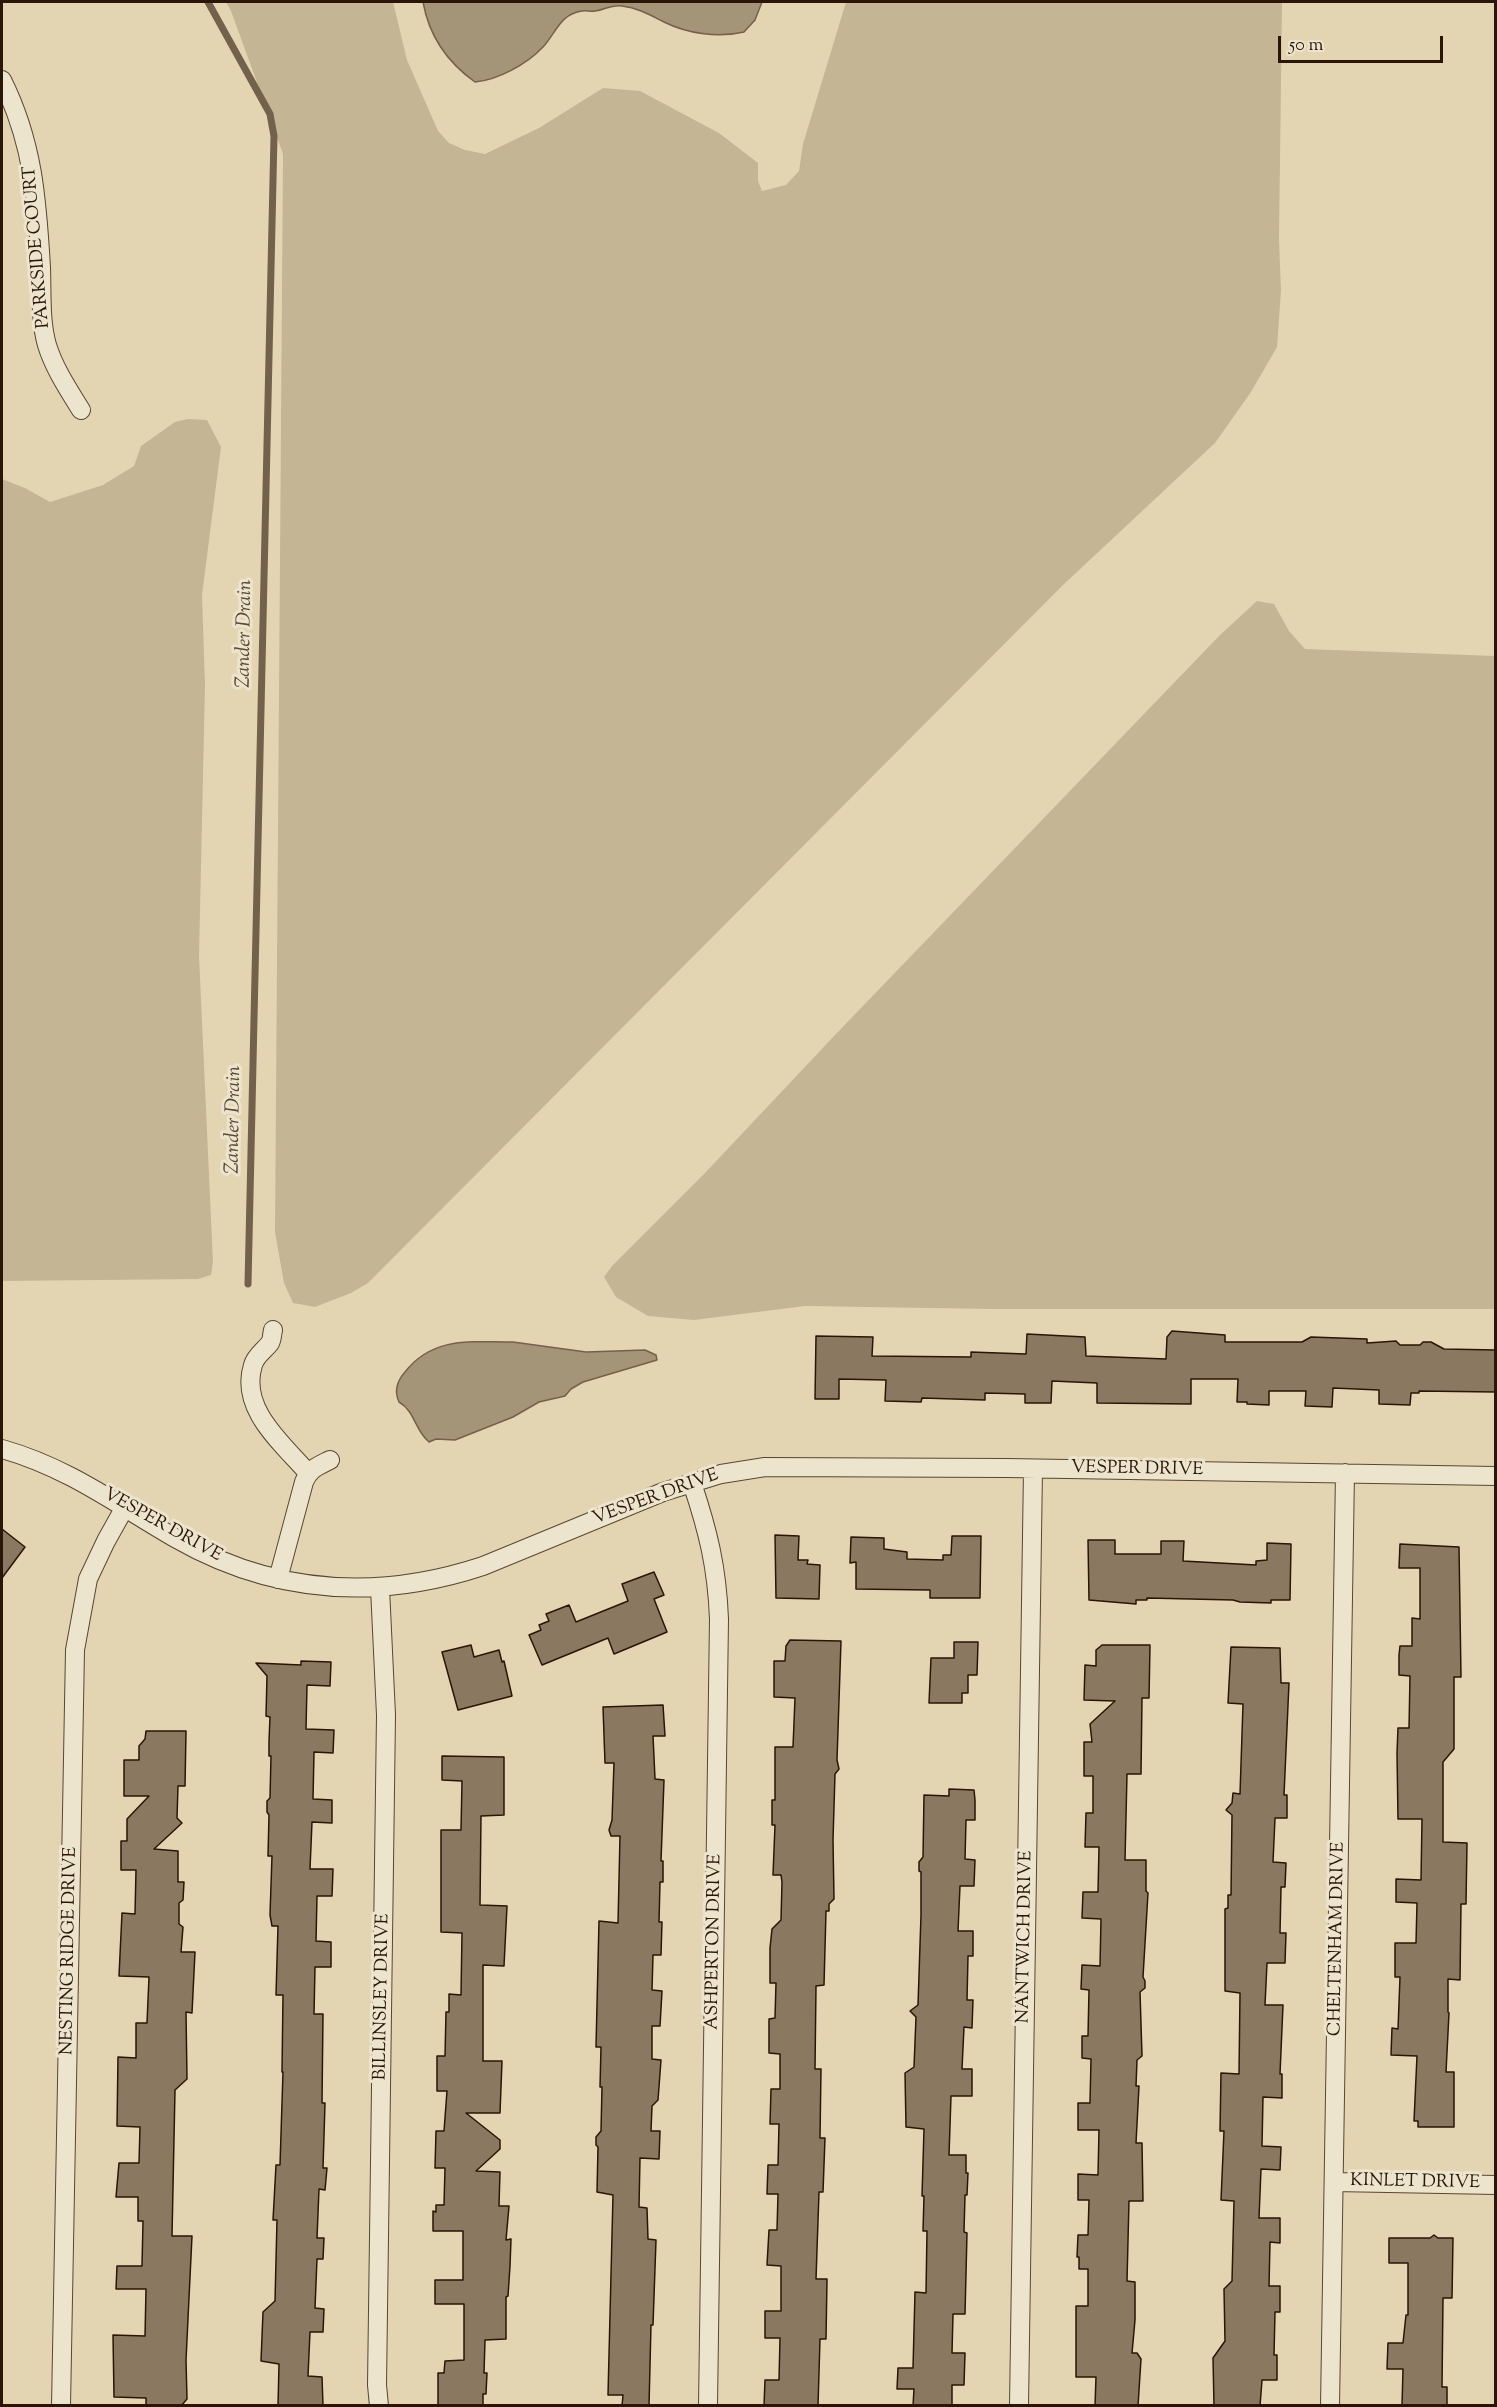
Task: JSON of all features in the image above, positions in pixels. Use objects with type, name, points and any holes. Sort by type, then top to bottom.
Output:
[{"type":"street","name":"PARKSIDE COURT","points":[[2,80],[9,114],[30,159],[37,198],[46,343],[61,377],[81,410]]},
{"type":"street","points":[[273,1330],[271,1343],[256,1358],[252,1367],[251,1389],[260,1418],[308,1473]]},
{"type":"street","name":"VESPER DRIVE","points":[[2,1449],[73,1476],[199,1550],[222,1561],[278,1579],[327,1587],[380,1588],[437,1580],[483,1566],[637,1502],[692,1483],[744,1470],[785,1466],[1496,1476]]},
{"type":"street","points":[[278,1579],[308,1473],[330,1460]]},
{"type":"street","name":"NANTWICH DRIVE","points":[[1019,2406],[1033,1469]]},
{"type":"street","name":"CHELTENHAM DRIVE","points":[[1330,2406],[1345,1473]]},
{"type":"street","name":"ASHPERTON DRIVE","points":[[692,1483],[715,1562],[719,1619],[708,2406]]},
{"type":"street","name":"NESTING RIDGE DRIVE","points":[[61,2406],[75,1650],[88,1579],[125,1507]]},
{"type":"street","name":"BILLINSLEY DRIVE","points":[[379,2406],[377,2385],[386,1726],[380,1588]]},
{"type":"street","name":"KINLET DRIVE","points":[[1334,2182],[1496,2185]]},
{"type":"shaded area","points":[[226,2],[393,2],[407,60],[438,131],[449,143],[465,150],[485,154],[539,128],[603,88],[640,91],[719,133],[758,163],[758,181],[762,191],[786,185],[799,171],[803,144],[846,2],[1282,2],[1279,239],[1281,291],[1277,347],[1251,392],[1215,443],[1063,585],[368,1283],[351,1293],[315,1307],[293,1303],[284,1283],[275,1232],[283,154]]},
{"type":"shaded area","points":[[423,2],[762,2],[755,20],[744,32],[724,35],[704,34],[683,29],[639,10],[622,6],[575,13],[563,20],[543,47],[529,59],[502,75],[475,82],[456,66],[441,47],[430,26]]},
{"type":"shaded area","points":[[188,419],[207,420],[221,447],[202,595],[205,685],[199,956],[213,1262],[211,1275],[198,1279],[2,1281],[2,479],[25,488],[50,502],[103,485],[134,466],[141,446],[175,422]]},
{"type":"shaded area","points":[[1257,601],[1274,604],[1289,631],[1305,649],[1495,656],[1495,1309],[994,1309],[805,1306],[694,1320],[648,1316],[616,1297],[604,1277],[612,1266],[705,1173],[1220,635]]},
{"type":"shaded area","points":[[468,1342],[513,1342],[586,1352],[645,1350],[656,1355],[657,1360],[583,1382],[571,1389],[565,1396],[539,1402],[513,1417],[455,1440],[436,1439],[429,1442],[408,1410],[397,1398],[397,1386],[405,1372],[416,1360],[440,1347]]},
{"type":"building","points":[[1172,1331],[1225,1335],[1225,1342],[1302,1342],[1311,1337],[1367,1339],[1367,1343],[1396,1341],[1400,1345],[1420,1345],[1423,1342],[1431,1342],[1444,1349],[1496,1350],[1496,1392],[1419,1391],[1419,1393],[1411,1393],[1410,1405],[1379,1404],[1379,1390],[1333,1388],[1332,1407],[1305,1406],[1306,1391],[1269,1391],[1269,1405],[1237,1402],[1238,1379],[1191,1379],[1191,1404],[1097,1403],[1097,1383],[1052,1381],[1051,1403],[1025,1403],[1025,1394],[985,1393],[985,1400],[922,1398],[921,1402],[885,1401],[886,1380],[839,1379],[839,1399],[815,1399],[816,1336],[873,1337],[872,1356],[971,1357],[971,1352],[1026,1354],[1027,1334],[1085,1337],[1086,1356],[1166,1359],[1167,1337]]},
{"type":"building","points":[[2,1529],[25,1547],[2,1578]]},
{"type":"building","points":[[775,1535],[799,1536],[798,1560],[808,1560],[807,1564],[820,1565],[819,1599],[776,1598]]},
{"type":"building","points":[[952,1536],[981,1536],[980,1598],[930,1598],[930,1590],[856,1589],[856,1562],[850,1563],[851,1537],[884,1538],[884,1549],[907,1552],[907,1559],[943,1560],[943,1555],[951,1555]]},
{"type":"building","points":[[1088,1540],[1115,1540],[1115,1554],[1161,1554],[1161,1541],[1184,1541],[1183,1561],[1256,1565],[1256,1561],[1267,1560],[1267,1543],[1291,1544],[1290,1600],[1271,1600],[1271,1603],[1147,1598],[1147,1600],[1136,1600],[1136,1604],[1089,1600]]},
{"type":"building","points":[[1400,1544],[1459,1547],[1461,1677],[1454,1677],[1454,1749],[1443,1762],[1443,1842],[1467,1843],[1466,1904],[1461,1904],[1460,1980],[1448,1979],[1446,2072],[1454,2072],[1454,2127],[1418,2127],[1418,2121],[1414,2121],[1417,2056],[1391,2055],[1392,2028],[1398,2029],[1400,1977],[1395,1977],[1395,1943],[1416,1943],[1417,1903],[1396,1902],[1396,1879],[1421,1880],[1422,1819],[1398,1819],[1398,1728],[1409,1728],[1410,1676],[1399,1675],[1399,1655],[1400,1646],[1412,1646],[1412,1618],[1420,1619],[1420,1568],[1399,1568]]},
{"type":"building","points":[[654,1572],[664,1595],[654,1599],[667,1632],[614,1654],[608,1638],[542,1665],[529,1635],[541,1630],[539,1625],[549,1621],[546,1614],[569,1605],[576,1622],[628,1601],[622,1584]]},
{"type":"building","points":[[790,1640],[841,1641],[837,1760],[839,1769],[835,1774],[833,1840],[834,1899],[829,1904],[829,1911],[826,1911],[824,1985],[816,1986],[815,2069],[821,2069],[820,2138],[825,2138],[823,2192],[819,2192],[816,2279],[827,2279],[826,2339],[820,2339],[818,2406],[764,2406],[765,2380],[779,2380],[780,2338],[765,2338],[765,2311],[781,2311],[781,2266],[767,2265],[769,2230],[777,2230],[778,2194],[767,2194],[768,2165],[778,2165],[779,2124],[770,2124],[771,2089],[780,2089],[780,2054],[769,2053],[769,2019],[775,2018],[776,1983],[770,1983],[770,1948],[772,1929],[781,1920],[782,1882],[781,1875],[773,1875],[775,1825],[772,1825],[772,1800],[775,1800],[775,1747],[793,1747],[795,1698],[774,1697],[774,1661],[785,1661],[786,1646]]},
{"type":"building","points":[[954,1642],[978,1642],[977,1675],[968,1675],[968,1693],[962,1693],[962,1703],[929,1703],[931,1658],[954,1658]]},
{"type":"building","points":[[471,1645],[474,1657],[499,1650],[502,1662],[504,1661],[512,1696],[458,1710],[442,1652]]},
{"type":"building","points":[[1102,1645],[1150,1645],[1149,1698],[1142,1698],[1141,1774],[1127,1774],[1125,1860],[1146,1860],[1146,1891],[1148,1893],[1143,1977],[1145,1988],[1140,1992],[1142,2056],[1137,2060],[1136,2086],[1139,2086],[1136,2143],[1142,2143],[1143,2201],[1129,2201],[1127,2281],[1135,2282],[1132,2353],[1137,2353],[1141,2359],[1138,2406],[1095,2406],[1096,2377],[1076,2377],[1076,2306],[1088,2306],[1088,2269],[1079,2269],[1079,2257],[1077,2257],[1078,2235],[1088,2235],[1089,2200],[1078,2200],[1078,2174],[1098,2175],[1099,2130],[1078,2130],[1078,2103],[1090,2103],[1091,2059],[1082,2058],[1082,2036],[1088,2036],[1089,1990],[1081,1989],[1082,1965],[1100,1966],[1101,1919],[1082,1918],[1083,1892],[1098,1892],[1099,1847],[1085,1847],[1086,1813],[1093,1813],[1093,1776],[1084,1776],[1084,1742],[1092,1742],[1090,1724],[1115,1701],[1084,1700],[1085,1665],[1096,1666],[1096,1650]]},
{"type":"building","points":[[1231,1647],[1280,1648],[1281,1683],[1289,1683],[1284,1795],[1287,1795],[1287,1818],[1275,1818],[1273,1862],[1286,1863],[1285,1887],[1281,1887],[1280,1933],[1286,1933],[1285,1963],[1267,1963],[1265,2005],[1283,2005],[1280,2074],[1282,2074],[1282,2098],[1263,2097],[1262,2146],[1281,2147],[1280,2170],[1261,2169],[1259,2218],[1280,2218],[1280,2243],[1270,2242],[1269,2286],[1280,2286],[1280,2312],[1275,2312],[1274,2355],[1277,2355],[1277,2380],[1262,2380],[1260,2406],[1214,2406],[1213,2358],[1225,2341],[1224,2289],[1232,2281],[1234,2201],[1221,2200],[1224,2131],[1220,2131],[1221,2073],[1239,2074],[1240,1993],[1225,1991],[1225,1909],[1228,1908],[1228,1895],[1231,1895],[1232,1815],[1226,1810],[1232,1803],[1233,1793],[1240,1794],[1243,1704],[1228,1703]]},
{"type":"building","points":[[301,1661],[331,1662],[330,1686],[307,1685],[306,1729],[334,1730],[333,1753],[314,1752],[313,1799],[332,1800],[332,1823],[312,1822],[310,1869],[333,1869],[332,1896],[317,1896],[316,1941],[331,1942],[331,1967],[315,1967],[314,2014],[323,2014],[322,2103],[325,2103],[323,2168],[327,2168],[325,2190],[319,2189],[317,2238],[324,2238],[323,2259],[317,2259],[315,2308],[324,2309],[323,2332],[310,2332],[308,2376],[322,2377],[323,2406],[278,2406],[279,2364],[261,2361],[263,2312],[275,2301],[277,2220],[273,2220],[276,2165],[280,2165],[283,1995],[276,1995],[278,1926],[272,1926],[270,1915],[272,1856],[268,1856],[267,1801],[270,1798],[271,1756],[269,1756],[270,1717],[266,1716],[267,1676],[256,1663],[301,1665]]},
{"type":"building","points":[[663,1705],[665,1736],[653,1736],[655,1779],[664,1780],[661,1861],[663,1861],[663,1882],[660,1882],[659,1922],[662,1922],[661,1955],[653,1955],[652,1990],[662,1991],[660,2026],[652,2026],[652,2059],[661,2060],[658,2100],[652,2106],[651,2131],[660,2131],[659,2159],[640,2158],[639,2207],[647,2208],[648,2239],[656,2240],[649,2406],[622,2406],[623,2395],[608,2395],[613,2195],[597,2192],[598,2147],[596,2137],[601,2131],[602,2087],[600,2087],[601,2047],[596,2047],[599,1921],[618,1923],[620,1836],[611,1836],[609,1830],[612,1820],[614,1763],[605,1763],[603,1707]]},
{"type":"building","points":[[146,1731],[186,1731],[185,1786],[178,1786],[177,1818],[182,1823],[154,1849],[178,1851],[178,1882],[184,1882],[183,1900],[179,1903],[179,1924],[183,1927],[181,1952],[195,1952],[192,2013],[186,2012],[187,2079],[175,2090],[172,2236],[192,2236],[186,2360],[187,2399],[181,2406],[146,2406],[146,2398],[114,2397],[113,2335],[145,2336],[146,2289],[116,2289],[117,2266],[142,2266],[143,2221],[138,2221],[138,2197],[116,2197],[119,2163],[139,2163],[140,2127],[117,2126],[118,2057],[136,2058],[136,2023],[147,2023],[149,1977],[119,1976],[122,1913],[135,1914],[136,1870],[121,1870],[121,1841],[127,1841],[127,1819],[149,1796],[124,1796],[124,1760],[139,1760],[139,1746],[145,1739]]},
{"type":"building","points":[[442,1756],[504,1757],[504,1815],[481,1816],[480,1905],[507,1906],[504,1966],[483,1965],[483,2061],[502,2061],[500,2113],[466,2113],[500,2140],[500,2149],[476,2171],[500,2172],[499,2206],[509,2206],[506,2240],[511,2239],[508,2296],[506,2297],[506,2339],[485,2340],[484,2373],[487,2373],[483,2406],[438,2406],[438,2373],[444,2373],[445,2361],[464,2360],[464,2304],[435,2304],[435,2280],[463,2280],[463,2231],[433,2231],[433,2211],[436,2212],[436,2205],[444,2205],[445,2168],[435,2168],[436,2131],[444,2131],[447,2091],[437,2091],[437,2056],[445,2056],[446,2012],[449,2012],[449,1994],[461,1995],[462,1933],[441,1932],[441,1830],[461,1830],[462,1781],[442,1780]]},
{"type":"building","points":[[949,1789],[974,1790],[975,1800],[975,1820],[966,1820],[965,1859],[975,1860],[974,1886],[960,1886],[958,1931],[973,1931],[973,1956],[968,1956],[967,2000],[973,2000],[972,2028],[964,2027],[962,2069],[972,2069],[972,2096],[951,2096],[949,2155],[966,2155],[966,2173],[968,2173],[964,2232],[967,2233],[965,2314],[953,2314],[952,2353],[965,2353],[964,2385],[952,2385],[952,2406],[913,2406],[914,2389],[897,2389],[898,2368],[913,2368],[915,2292],[926,2293],[927,2231],[923,2231],[924,2129],[906,2127],[905,2073],[914,2067],[916,2017],[910,2011],[918,2005],[921,1915],[919,1862],[923,1857],[924,1795],[949,1796]]},
{"type":"building","points":[[1434,2235],[1438,2238],[1453,2238],[1452,2298],[1443,2298],[1442,2387],[1447,2387],[1447,2406],[1402,2406],[1403,2369],[1387,2369],[1388,2343],[1403,2343],[1406,2315],[1408,2315],[1408,2263],[1389,2263],[1389,2238],[1430,2238]]},
{"type":"waterway","name":"Zander Drain","points":[[208,2],[270,114],[274,136],[248,1284]]}]
